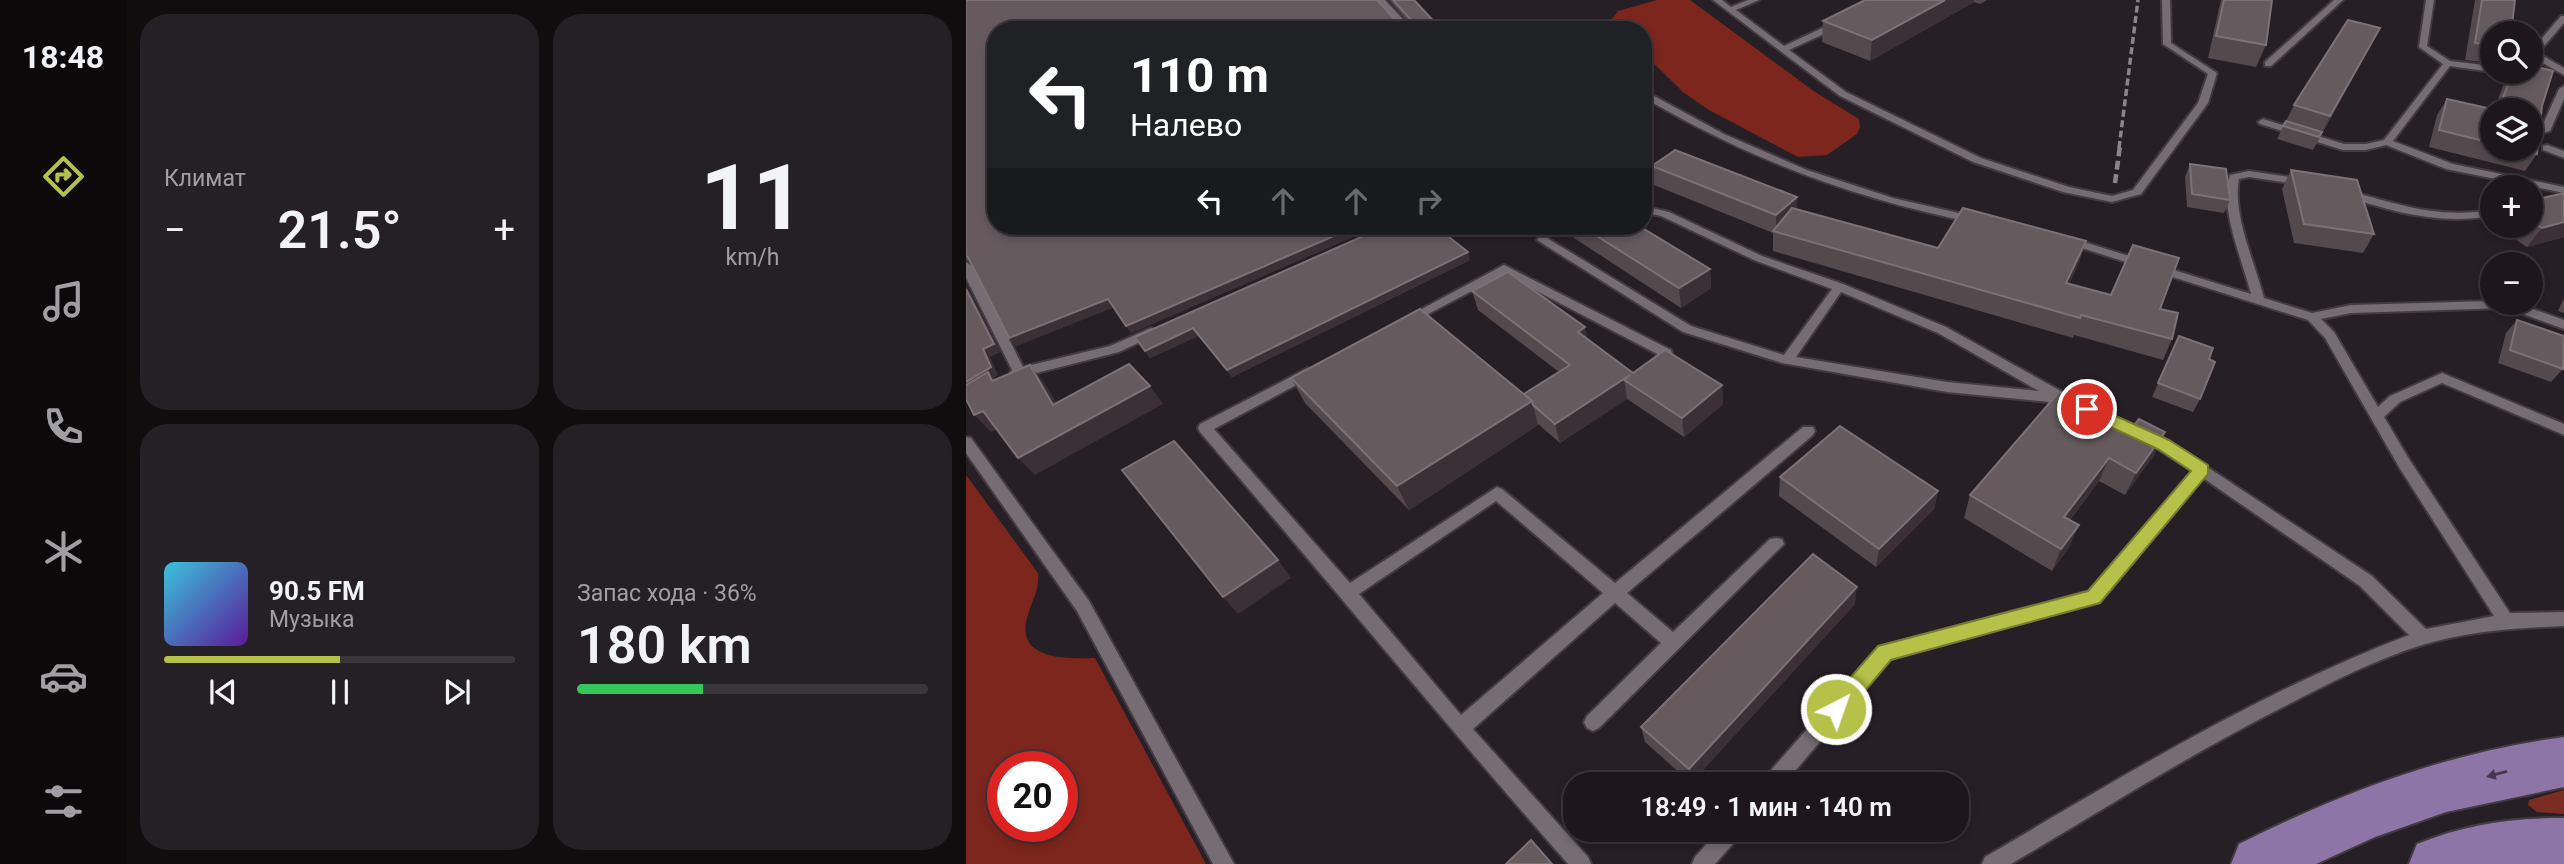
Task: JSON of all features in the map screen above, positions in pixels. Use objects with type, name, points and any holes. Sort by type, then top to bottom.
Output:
[{"type":"main road","points":[[2259,864],[2315,834],[2382,805],[2530,765],[2564,762]]},
{"type":"main road","points":[[2437,864],[2452,858],[2512,845],[2564,845]]},
{"type":"lane","points":[[1381,0],[1401,21]]},
{"type":"lane","points":[[1717,0],[1843,94],[1977,160],[2067,190],[2102,198],[2122,198],[2137,192],[2203,103],[2213,73],[2166,44],[2166,0]]},
{"type":"lane","points":[[1729,10],[1755,0]]},
{"type":"lane","points":[[2268,64],[2339,0]]},
{"type":"lane","points":[[2430,0],[2423,47],[2448,63],[2480,67]]},
{"type":"lane","points":[[1783,50],[1853,17]]},
{"type":"lane","points":[[2543,42],[2564,18]]},
{"type":"lane","points":[[2543,61],[2564,72]]},
{"type":"lane","points":[[2387,142],[2448,63]]},
{"type":"lane","points":[[2545,131],[2564,89]]},
{"type":"lane","points":[[1652,98],[1685,118],[1790,166],[1872,197],[1917,210],[1985,222]]},
{"type":"lane","points":[[2263,122],[2343,147],[2366,147],[2387,142],[2450,167],[2564,190]]},
{"type":"lane","points":[[2547,148],[2564,155]]},
{"type":"lane","points":[[2258,299],[2237,221],[2231,183],[2234,177],[2249,174],[2316,184]]},
{"type":"lane","points":[[2338,191],[2418,214],[2462,218],[2480,215]]},
{"type":"lane","points":[[1652,211],[1665,214],[1758,258],[1839,287],[1942,330],[2062,398],[2182,455],[2366,581],[2423,637]]},
{"type":"lane","points":[[2058,238],[2312,317],[2330,335],[2377,416],[2506,621]]},
{"type":"lane","points":[[1543,240],[1687,329],[1787,360],[1947,387],[2062,398]]},
{"type":"lane","points":[[966,266],[1014,375],[1114,349],[1165,327]]},
{"type":"lane","points":[[1396,326],[1504,269],[1666,354]]},
{"type":"lane","points":[[1787,360],[1839,287]]},
{"type":"lane","points":[[2312,317],[2351,309],[2507,304],[2564,325]]},
{"type":"lane","points":[[1325,364],[1205,428],[1460,728],[1581,864]]},
{"type":"lane","points":[[2377,416],[2395,399],[2442,378],[2564,430]]},
{"type":"lane","points":[[1460,728],[1808,431]]},
{"type":"lane","points":[[966,442],[1083,606],[1224,864]]},
{"type":"lane","points":[[1782,772],[1885,653],[2094,597],[2202,470]]},
{"type":"lane","points":[[1348,593],[1497,493],[1673,643]]},
{"type":"lane","points":[[1594,722],[1776,544]]},
{"type":"lane","points":[[1992,864],[2259,710],[2384,650],[2423,637],[2506,621],[2564,619]]},
{"type":"lane","points":[[1702,864],[1721,842]]},
{"type":"shaded area","points":[[1657,0],[1690,0],[1815,92],[1859,119],[1860,128],[1857,134],[1827,155],[1798,157],[1709,110],[1683,92],[1652,62],[1652,21],[1612,21],[1618,11]]},
{"type":"shaded area","points":[[966,475],[1038,573],[1037,590],[1025,630],[1028,641],[1035,649],[1045,654],[1095,658],[1206,864],[966,864]]},
{"type":"shaded area","points":[[2564,790],[2564,814],[2537,812],[2528,805],[2529,800]]},
{"type":"building","points":[[966,0],[1377,0],[1396,21],[987,21],[987,235],[1336,235],[1126,326],[1108,299],[1009,338],[966,256]]},
{"type":"building","points":[[1393,0],[1414,0],[1434,21],[1412,21]]},
{"type":"building","points":[[1865,0],[1945,0],[1872,40],[1823,21]]},
{"type":"building","points":[[2224,0],[2272,0],[2266,45],[2216,36]]},
{"type":"building","points":[[2482,0],[2515,0],[2512,21],[2480,21],[2480,44],[2475,43]]},
{"type":"building","points":[[2348,20],[2380,28],[2330,116],[2294,105]]},
{"type":"building","points":[[2543,68],[2553,71],[2543,103],[2543,98],[2503,98],[2508,84],[2543,84]]},
{"type":"building","points":[[2447,99],[2480,106],[2480,140],[2439,130]]},
{"type":"building","points":[[2286,121],[2322,132],[2319,137],[2283,126]]},
{"type":"building","points":[[1675,150],[1797,197],[1776,215],[1652,166]]},
{"type":"building","points":[[2190,164],[2226,169],[2230,200],[2192,194]]},
{"type":"building","points":[[2291,170],[2357,180],[2374,234],[2304,224]]},
{"type":"building","points":[[2564,193],[2564,222],[2543,228],[2543,198]]},
{"type":"building","points":[[1792,208],[1938,248],[1963,208],[2086,241],[2066,283],[2111,295],[2133,245],[2179,258],[2160,309],[2178,313],[2172,339],[2081,315],[2080,318],[1773,231]]},
{"type":"building","points":[[1652,234],[1710,269],[1679,288],[1595,235]]},
{"type":"building","points":[[1366,235],[1446,235],[1468,252],[1227,370],[1193,328],[1145,351],[1135,337]]},
{"type":"building","points":[[1508,272],[1585,327],[1578,332],[1633,373],[1665,350],[1722,385],[1682,418],[1624,380],[1630,375],[1555,424],[1524,394],[1570,365],[1472,291]]},
{"type":"building","points":[[966,289],[994,344],[983,349],[991,367],[966,382]]},
{"type":"building","points":[[1420,309],[1532,401],[1397,486],[1291,378]]},
{"type":"building","points":[[2517,320],[2564,336],[2563,369],[2510,350]]},
{"type":"building","points":[[2179,336],[2213,348],[2209,359],[2215,362],[2200,399],[2158,383]]},
{"type":"building","points":[[1129,364],[1150,386],[1018,458],[983,411],[974,415],[966,399],[966,385],[988,372],[992,381],[1030,365],[1053,405]]},
{"type":"building","points":[[2059,392],[2131,429],[2139,419],[2165,432],[2136,473],[2109,458],[2064,517],[2079,525],[2061,549],[1970,495]]},
{"type":"building","points":[[1840,426],[1938,491],[1879,549],[1780,477]]},
{"type":"building","points":[[1174,441],[1278,560],[1223,597],[1122,470]]},
{"type":"building","points":[[1813,554],[1857,587],[1689,769],[1641,727]]},
{"type":"building","points":[[1531,840],[1552,864],[1506,864]]},
{"type":"railway","points":[[2119,148],[2138,0]]},
{"type":"railway","points":[[2115,183],[2120,146]]},
{"type":"route","points":[[1836,709],[1885,653],[2094,597],[2202,470],[2164,445],[2087,409]]}]
